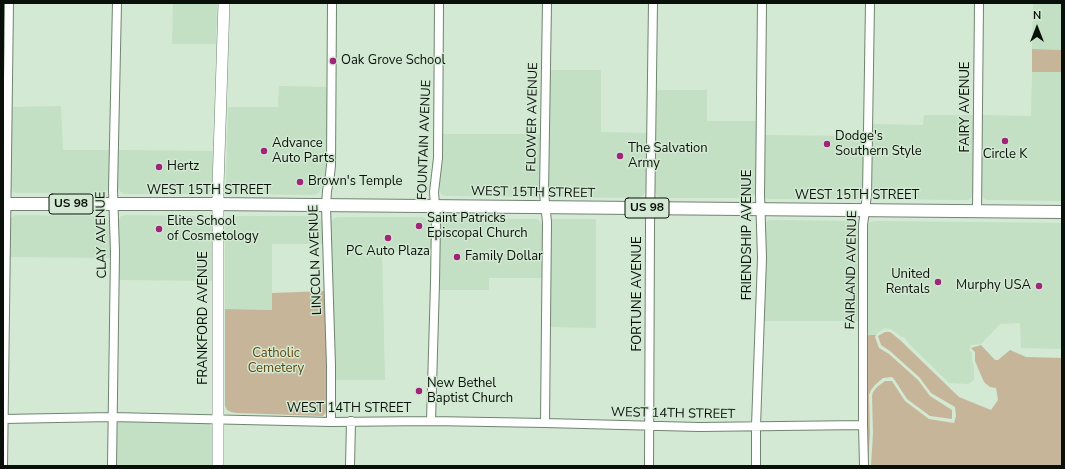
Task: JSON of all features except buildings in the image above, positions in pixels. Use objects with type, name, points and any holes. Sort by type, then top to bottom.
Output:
[{"type":"highway","name":"WEST 15TH STREET","points":[[5,204],[218,204],[1062,212]]},
{"type":"main road","name":"FRANKFORD AVENUE","points":[[218,466],[218,204],[224,3]]},
{"type":"street","points":[[3,466],[5,204],[9,3]]},
{"type":"street","name":"CLAY AVENUE","points":[[112,466],[117,3]]},
{"type":"street","name":"LINCOLN AVENUE","points":[[331,422],[332,366],[326,206],[331,166],[332,3]]},
{"type":"street","name":"FOUNTAIN AVENUE","points":[[431,421],[436,219],[434,192],[438,158],[439,3]]},
{"type":"street","name":"FLOWER AVENUE","points":[[545,423],[546,239],[544,193],[547,3]]},
{"type":"street","name":"FORTUNE AVENUE","points":[[649,466],[650,208],[653,3]]},
{"type":"street","name":"FRIENDSHIP AVENUE","points":[[756,466],[762,258],[760,209],[762,3]]},
{"type":"street","name":"FAIRLAND AVENUE","points":[[864,466],[863,225],[867,195],[870,3]]},
{"type":"street","name":"FAIRY AVENUE","points":[[977,211],[978,3]]},
{"type":"street","name":"WEST 14TH STREET","points":[[3,419],[112,417],[331,422],[431,421],[699,427],[863,425]]},
{"type":"street","points":[[350,466],[351,421]]},
{"type":"shaded area","points":[[173,3],[217,3],[216,44],[172,44]]},
{"type":"shaded area","points":[[1033,3],[1062,3],[1062,50],[1032,49]]},
{"type":"shaded area","points":[[550,70],[601,70],[601,132],[648,133],[647,190],[642,196],[637,198],[552,197],[548,193]]},
{"type":"shaded area","points":[[1032,72],[1062,72],[1062,201],[986,200],[983,198],[981,192],[981,115],[1031,116]]},
{"type":"shaded area","points":[[279,86],[328,87],[327,169],[320,191],[313,195],[230,194],[226,190],[228,107],[278,107]]},
{"type":"shaded area","points":[[12,88],[13,107],[61,106],[63,150],[110,150],[109,184],[108,189],[105,192],[13,192],[11,187]]},
{"type":"shaded area","points":[[657,90],[707,90],[707,121],[757,121],[756,191],[752,197],[661,198],[657,196],[655,187]]},
{"type":"shaded area","points":[[924,115],[975,115],[972,197],[966,200],[876,199],[871,191],[872,124],[923,125]]},
{"type":"shaded area","points":[[441,134],[541,134],[540,192],[534,197],[442,195],[439,186]]},
{"type":"shaded area","points":[[764,135],[863,136],[862,196],[858,199],[765,198]]},
{"type":"shaded area","points":[[118,150],[213,151],[212,190],[206,194],[122,193],[118,189],[117,184]]},
{"type":"shaded area","points":[[15,215],[104,216],[109,221],[112,235],[112,258],[9,257],[10,222],[11,218]]},
{"type":"shaded area","points":[[121,216],[209,216],[212,221],[212,281],[118,280],[118,221]]},
{"type":"shaded area","points":[[228,216],[314,216],[321,220],[324,244],[272,244],[272,310],[225,309],[225,223]]},
{"type":"shaded area","points":[[338,217],[422,217],[427,219],[432,227],[432,252],[382,252],[385,380],[335,380],[330,238],[331,221]]},
{"type":"shaded area","points":[[444,218],[539,220],[543,226],[542,278],[489,278],[489,290],[438,290],[440,221]]},
{"type":"shaded area","points":[[553,219],[596,219],[596,328],[550,327],[551,221]]},
{"type":"shaded area","points":[[769,220],[849,221],[855,223],[859,234],[859,321],[763,321],[765,223]]},
{"type":"shaded area","points":[[870,222],[1062,223],[1062,349],[1021,348],[1020,323],[1000,324],[981,344],[971,345],[969,350],[972,353],[974,380],[968,384],[949,383],[909,344],[904,337],[891,329],[885,328],[876,335],[866,336],[867,226]]},
{"type":"shaded area","points":[[116,422],[209,423],[212,429],[212,466],[116,466]]},
{"type":"green space","points":[[1032,49],[1062,50],[1062,72],[1032,72]]},
{"type":"green space","name":"Catholic Cemetery","points":[[326,291],[328,410],[323,416],[236,413],[227,410],[225,406],[225,309],[272,310],[272,293]]},
{"type":"green space","points":[[885,332],[890,332],[900,340],[959,397],[991,410],[998,400],[996,388],[990,387],[984,382],[975,361],[975,352],[971,348],[981,345],[995,360],[998,360],[1010,350],[1026,357],[1062,358],[1062,466],[871,466],[873,433],[872,396],[877,387],[885,381],[892,381],[905,401],[929,419],[954,423],[956,416],[955,407],[931,393],[920,378],[890,351],[881,345],[878,336]]},
{"type":"green space","points":[[876,335],[875,337],[879,348],[889,354],[918,380],[930,396],[952,410],[952,419],[930,416],[907,399],[892,377],[883,378],[875,385],[869,395],[870,433],[868,466],[866,425],[866,336]]},
{"type":"place","name":"Oak Grove School","points":[[333,61]]},
{"type":"place","name":"Circle K","points":[[1005,141]]},
{"type":"place","name":"Dodge's Southern Style","points":[[827,144]]},
{"type":"place","name":"Advance Auto Parts","points":[[264,151]]},
{"type":"place","name":"The Salvation Army","points":[[620,156]]},
{"type":"place","name":"Hertz","points":[[159,167]]},
{"type":"place","name":"Brown's Temple","points":[[300,182]]},
{"type":"place","name":"Saint Patricks Episcopal Church","points":[[419,226]]},
{"type":"place","name":"Elite School of Cosmetology","points":[[159,229]]},
{"type":"place","name":"PC Auto Plaza","points":[[388,238]]},
{"type":"place","name":"Family Dollar","points":[[457,257]]},
{"type":"place","name":"United Rentals","points":[[938,282]]},
{"type":"place","name":"Murphy USA","points":[[1039,286]]},
{"type":"place","name":"New Bethel Baptist Church","points":[[419,391]]}]
